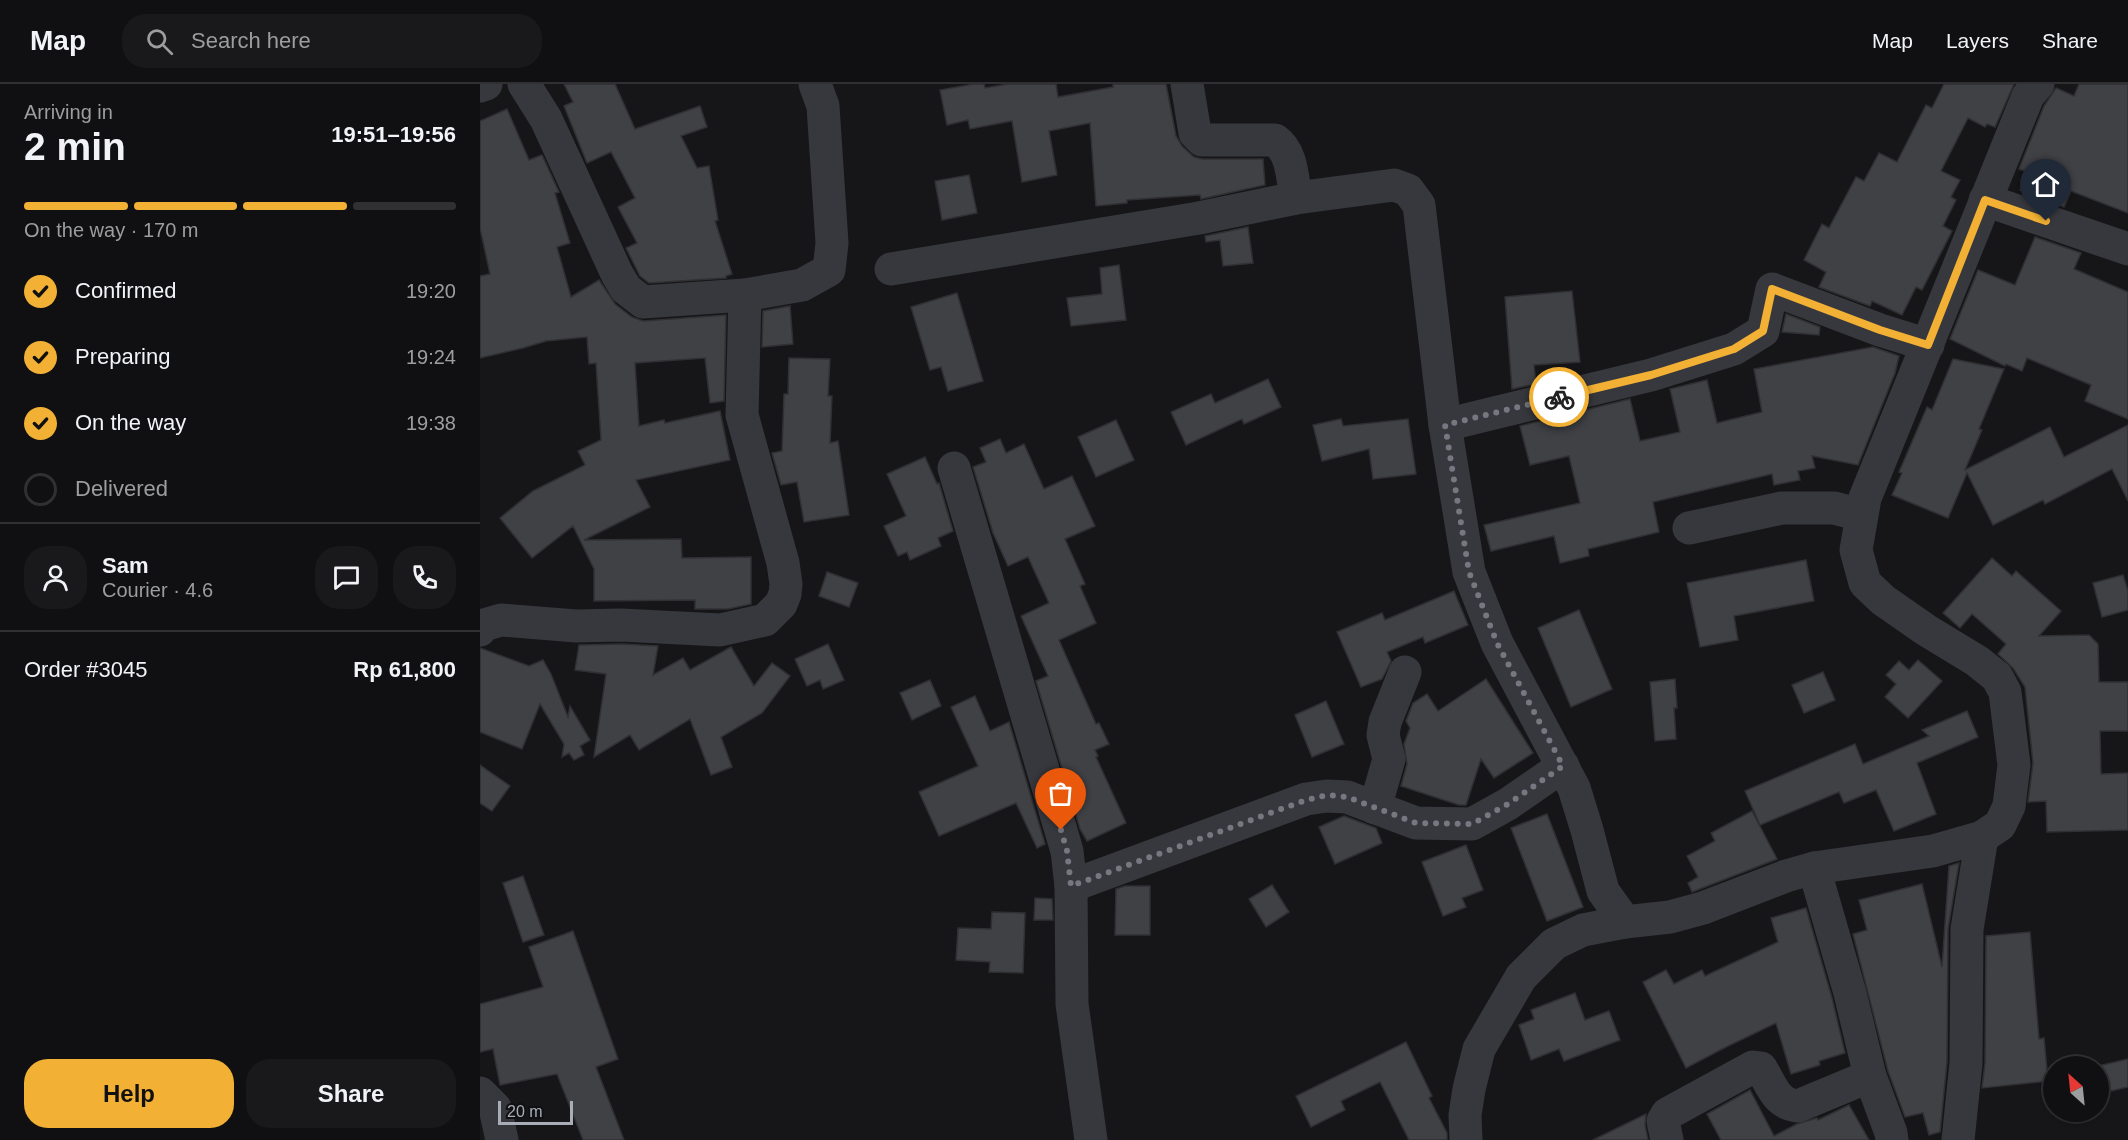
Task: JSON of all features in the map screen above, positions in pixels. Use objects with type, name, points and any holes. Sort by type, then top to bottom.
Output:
[{"type":"street","points":[[480,86],[486,84]]},
{"type":"street","points":[[524,84],[546,119],[626,289],[643,302],[745,294],[802,285],[829,270],[832,243],[823,106],[815,84]]},
{"type":"street","points":[[1187,84],[1195,133],[1202,140],[1275,140],[1285,147],[1288,154],[1296,198]]},
{"type":"street","points":[[1466,1140],[1465,1115],[1479,1049],[1521,977],[1554,944],[1583,930],[1670,917],[1703,908],[1786,876],[1814,868],[1934,850],[1982,837],[2000,825],[2009,806],[2014,765],[2006,692],[1997,677],[1977,661],[1926,630],[1883,600],[1865,583],[1856,550],[1865,498],[2028,96],[2038,84]]},
{"type":"street","points":[[891,269],[1198,218],[1296,198],[1394,185],[1408,190],[1419,205],[1445,425],[1469,572],[1497,643],[1574,788],[1603,891],[1625,922]]},
{"type":"street","points":[[1985,200],[2128,249]]},
{"type":"street","points":[[1445,425],[1651,375],[1734,349],[1763,331],[1772,289],[1880,330],[1928,345]]},
{"type":"street","points":[[480,630],[484,625],[501,620],[576,626],[621,625],[720,630],[765,620],[781,604],[786,584],[783,563],[742,415],[745,294]]},
{"type":"street","points":[[954,468],[1067,851],[1071,886],[1072,1004],[1091,1140]]},
{"type":"street","points":[[1689,528],[1782,508],[1834,508],[1861,515]]},
{"type":"street","points":[[1375,808],[1389,759],[1383,735],[1385,722],[1405,672]]},
{"type":"street","points":[[1071,886],[1306,800],[1327,795],[1347,797],[1416,823],[1472,824],[1508,804],[1563,766]]},
{"type":"street","points":[[1958,1140],[1966,1063],[1967,929],[1982,837]]},
{"type":"street","points":[[1814,868],[1850,993],[1870,1076],[1892,1140]]},
{"type":"street","points":[[1667,1140],[1663,1120],[1667,1114],[1753,1067],[1761,1068],[1786,1105],[1798,1107],[1870,1076]]},
{"type":"street","points":[[480,1093],[495,1108],[502,1140]]},
{"type":"building","points":[[564,84],[615,84],[635,129],[700,106],[707,127],[681,136],[697,168],[709,166],[718,220],[715,221],[732,274],[726,278],[649,283],[640,276],[626,248],[637,243],[618,207],[635,198],[611,152],[587,163],[564,106],[573,102]]},
{"type":"building","points":[[984,84],[985,88],[1008,84],[1056,84],[1058,97],[1113,87],[1113,84],[1166,84],[1176,136],[1182,146],[1194,157],[1202,159],[1263,159],[1265,185],[1201,199],[1200,195],[1127,200],[1127,203],[1096,206],[1090,123],[1049,131],[1057,175],[1022,182],[1012,121],[970,129],[968,120],[947,125],[940,90]]},
{"type":"building","points":[[1944,84],[2014,84],[1995,127],[1987,124],[1985,127],[1968,118],[1941,171],[1960,180],[1951,197],[1956,200],[1943,226],[1952,231],[1922,290],[1916,287],[1902,315],[1872,301],[1870,306],[1819,287],[1826,272],[1804,260],[1822,224],[1829,228],[1856,177],[1864,181],[1879,153],[1897,162],[1926,105],[1932,108]]},
{"type":"building","points":[[2079,84],[2128,84],[2128,213],[2071,191],[2064,207],[2020,190],[2027,172],[2019,169],[2044,106],[2056,88],[2074,96]]},
{"type":"building","points":[[507,109],[529,160],[542,155],[559,192],[555,193],[570,243],[557,247],[571,297],[599,280],[615,304],[632,317],[643,321],[726,315],[724,401],[710,403],[705,358],[635,363],[639,426],[720,411],[730,460],[636,480],[650,507],[584,540],[681,539],[682,558],[751,557],[751,604],[728,609],[695,609],[695,600],[594,601],[594,569],[573,526],[532,558],[500,518],[533,491],[585,465],[578,451],[601,440],[596,363],[589,364],[587,337],[546,341],[480,358],[480,276],[490,274],[480,228],[480,121]]},
{"type":"building","points":[[969,175],[977,213],[942,220],[935,181]]},
{"type":"building","points":[[1248,227],[1253,263],[1223,266],[1220,240],[1206,242],[1205,236]]},
{"type":"building","points":[[2035,237],[2081,253],[2074,269],[2128,292],[2128,419],[2085,401],[2091,385],[2027,358],[2022,371],[2006,364],[2005,366],[1950,339],[1978,270],[2015,285]]},
{"type":"building","points":[[1119,265],[1126,320],[1071,326],[1067,298],[1102,294],[1100,268]]},
{"type":"building","points":[[1572,291],[1580,362],[1534,365],[1536,384],[1512,389],[1505,297]]},
{"type":"building","points":[[957,293],[983,381],[948,391],[941,367],[930,370],[911,307]]},
{"type":"building","points":[[790,306],[793,344],[762,347],[763,311]]},
{"type":"building","points":[[1786,314],[1820,327],[1819,335],[1782,332]]},
{"type":"building","points":[[1873,347],[1899,356],[1895,373],[1858,465],[1812,456],[1815,468],[1798,471],[1800,480],[1774,485],[1772,474],[1653,502],[1659,532],[1588,549],[1589,556],[1560,563],[1554,536],[1491,551],[1484,525],[1580,503],[1569,456],[1530,465],[1520,426],[1630,399],[1640,441],[1680,432],[1670,389],[1707,380],[1717,423],[1762,412],[1754,369]]},
{"type":"building","points":[[789,358],[830,359],[828,396],[832,396],[830,443],[838,441],[849,515],[804,522],[797,482],[781,485],[772,453],[782,451],[784,394],[788,394]]},
{"type":"building","points":[[1953,359],[2004,369],[1965,470],[2050,427],[2064,457],[2128,425],[2128,501],[2112,469],[2045,504],[2043,500],[1993,525],[1967,473],[1948,518],[1892,495],[1902,473],[1899,472],[1927,407],[1932,410]]},
{"type":"building","points":[[1268,379],[1281,407],[1244,424],[1242,419],[1186,445],[1171,412],[1211,394],[1215,403]]},
{"type":"building","points":[[1341,419],[1343,426],[1408,419],[1416,474],[1373,479],[1369,449],[1322,461],[1313,425]]},
{"type":"building","points":[[1116,420],[1134,460],[1096,477],[1078,437]]},
{"type":"building","points":[[1000,439],[1006,453],[1024,444],[1044,489],[1072,476],[1095,526],[1065,539],[1085,584],[1080,586],[1096,623],[1059,640],[1096,724],[1099,723],[1109,744],[1095,750],[1098,756],[1096,757],[1126,823],[1087,841],[1080,829],[1036,681],[1048,676],[1021,616],[1049,603],[1028,557],[1008,566],[993,533],[973,467],[986,462],[980,448]]},
{"type":"building","points":[[925,457],[937,484],[939,483],[953,531],[938,538],[941,546],[910,560],[907,552],[898,556],[884,526],[906,516],[887,474]]},
{"type":"building","points":[[1992,558],[2012,576],[2016,571],[2061,611],[2039,636],[2089,635],[2098,644],[2099,682],[2128,682],[2128,731],[2100,731],[2101,774],[2128,773],[2128,830],[2047,832],[2046,801],[2028,802],[2033,763],[2025,687],[2013,668],[1998,654],[2006,644],[1972,614],[1960,628],[1943,613]]},
{"type":"building","points":[[1806,560],[1814,601],[1734,616],[1738,640],[1700,647],[1687,583]]},
{"type":"building","points":[[827,572],[858,583],[849,607],[819,596]]},
{"type":"building","points":[[2123,575],[2128,591],[2128,610],[2102,617],[2093,583]]},
{"type":"building","points":[[1454,591],[1468,625],[1425,643],[1423,637],[1387,652],[1391,661],[1382,679],[1361,687],[1337,632],[1382,613],[1385,620]]},
{"type":"building","points":[[1579,610],[1612,689],[1571,707],[1538,628]]},
{"type":"building","points":[[828,644],[844,680],[823,689],[820,680],[807,686],[795,659]]},
{"type":"building","points":[[579,645],[658,646],[653,675],[683,658],[690,670],[731,647],[754,686],[772,663],[790,676],[762,713],[721,737],[732,767],[711,775],[690,719],[639,750],[630,735],[594,757],[606,674],[575,670]]},
{"type":"building","points":[[480,648],[529,666],[543,660],[568,717],[570,706],[590,740],[580,746],[584,755],[574,760],[569,753],[562,757],[564,744],[540,704],[522,749],[480,732]]},
{"type":"building","points":[[1918,660],[1942,681],[1908,718],[1885,697],[1896,684],[1886,675],[1899,661],[1909,670]]},
{"type":"building","points":[[1823,672],[1835,700],[1804,713],[1792,685]]},
{"type":"building","points":[[1486,679],[1533,753],[1494,778],[1481,759],[1466,805],[1459,805],[1401,786],[1407,764],[1404,744],[1410,728],[1406,721],[1413,703],[1427,694],[1438,711]]},
{"type":"building","points":[[1675,679],[1676,739],[1655,741],[1650,682]]},
{"type":"building","points":[[930,680],[941,706],[912,720],[900,693]]},
{"type":"building","points":[[975,696],[990,731],[1009,722],[1045,844],[1037,848],[1016,803],[939,836],[919,792],[978,766],[951,707]]},
{"type":"building","points":[[1326,701],[1344,744],[1312,757],[1295,715]]},
{"type":"building","points":[[1967,711],[1978,737],[1917,763],[1936,814],[1894,831],[1876,790],[1844,803],[1839,792],[1760,825],[1745,791],[1855,744],[1863,764],[1929,736],[1922,730]]},
{"type":"building","points":[[480,765],[510,786],[492,811],[480,803]]},
{"type":"building","points":[[1752,811],[1777,859],[1692,892],[1688,883],[1698,877],[1687,856],[1715,841],[1711,833]]},
{"type":"building","points":[[1547,814],[1583,907],[1547,921],[1511,828]]},
{"type":"building","points":[[1344,816],[1376,828],[1382,843],[1335,864],[1319,827]]},
{"type":"building","points":[[1466,845],[1483,890],[1462,898],[1466,907],[1443,916],[1422,862]]},
{"type":"building","points":[[1959,863],[1948,929],[1947,1062],[1940,1132],[1929,1135],[1923,1113],[1905,1117],[1888,1071],[1853,934],[1867,930],[1859,900],[1922,884],[1942,967],[1949,866]]},
{"type":"building","points":[[523,876],[544,935],[523,942],[503,883]]},
{"type":"building","points":[[1272,885],[1289,912],[1266,927],[1249,899]]},
{"type":"building","points":[[1125,886],[1150,886],[1150,935],[1115,935],[1116,889]]},
{"type":"building","points":[[1035,898],[1052,899],[1053,920],[1034,920]]},
{"type":"building","points":[[1806,908],[1845,1053],[1819,1061],[1820,1065],[1791,1074],[1776,1023],[1686,1068],[1643,982],[1666,970],[1674,984],[1702,970],[1705,976],[1778,942],[1771,918]]},
{"type":"building","points":[[992,912],[1025,913],[1023,973],[989,972],[990,962],[956,960],[958,928],[991,929]]},
{"type":"building","points":[[573,931],[618,1059],[596,1067],[624,1140],[583,1140],[557,1074],[500,1085],[493,1049],[480,1052],[480,1004],[543,987],[529,947]]},
{"type":"building","points":[[2030,932],[2039,1039],[2044,1038],[2046,1056],[2043,1056],[2043,1082],[1982,1088],[1985,1063],[1986,936]]},
{"type":"building","points":[[1575,993],[1585,1020],[1609,1011],[1620,1040],[1564,1061],[1559,1049],[1531,1060],[1519,1025],[1534,1019],[1531,1010]]},
{"type":"building","points":[[1406,1042],[1432,1096],[1429,1098],[1447,1133],[1447,1140],[1409,1140],[1380,1082],[1341,1101],[1345,1110],[1311,1127],[1296,1096]]},
{"type":"building","points":[[2128,1059],[2128,1087],[2109,1091],[2109,1063]]},
{"type":"building","points":[[1750,1090],[1774,1136],[1797,1124],[1817,1118],[1818,1120],[1849,1105],[1869,1140],[1721,1140],[1707,1114]]},
{"type":"building","points":[[1646,1114],[1645,1125],[1648,1140],[1593,1140]]},
{"type":"way so far","points":[[1061,830],[1067,851],[1071,886],[1306,800],[1327,795],[1347,797],[1416,823],[1472,824],[1508,804],[1563,766],[1497,643],[1469,572],[1445,425],[1559,397]]},
{"type":"route","points":[[1559,397],[1651,375],[1734,349],[1763,331],[1772,289],[1880,330],[1928,345],[1985,200],[2046,221]]}]
